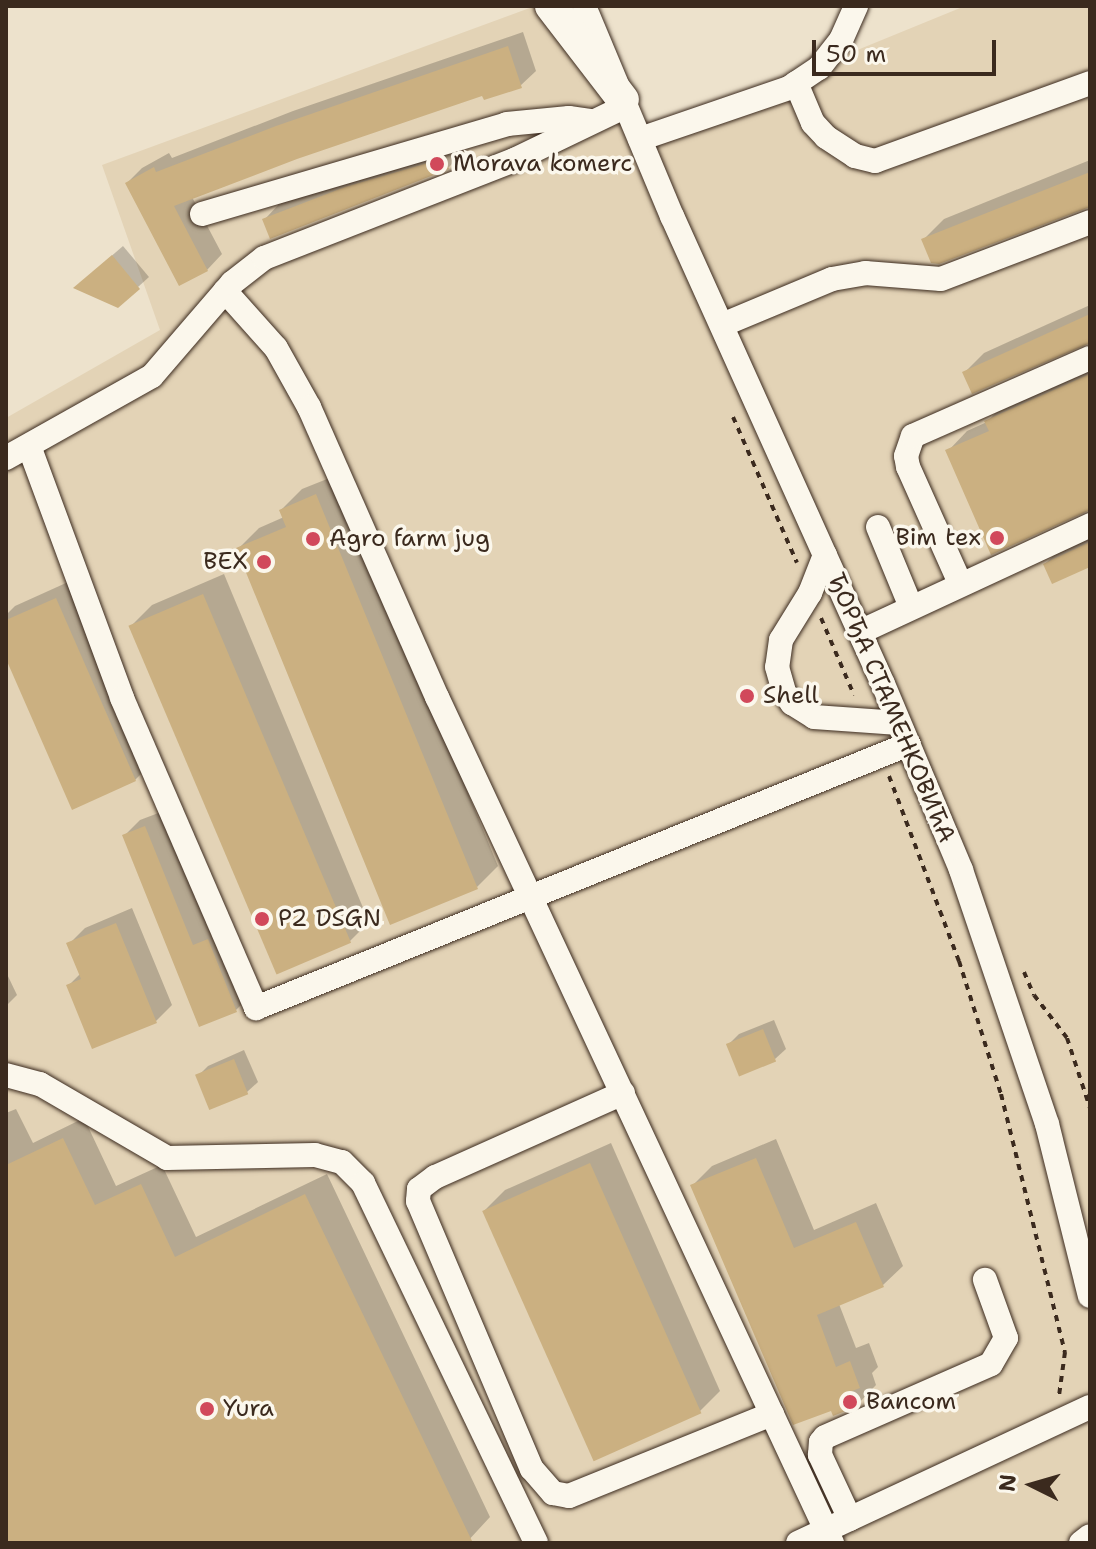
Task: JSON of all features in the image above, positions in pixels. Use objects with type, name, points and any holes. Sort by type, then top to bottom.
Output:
[{"type":"main road","points":[[551,6],[624,103]]},
{"type":"street","name":"ЂОРЂА СТАМЕНКОВИЋА","points":[[584,6],[624,103],[860,632],[961,870],[1047,1124],[1090,1296]]},
{"type":"street","points":[[640,139],[796,83],[826,59],[841,40],[856,6]]},
{"type":"street","points":[[796,83],[813,123],[826,137],[855,156],[875,161],[1090,83]]},
{"type":"street","points":[[6,458],[152,376],[225,291],[251,267],[277,251],[514,160],[593,122],[624,103]]},
{"type":"street","points":[[202,214],[507,124],[569,118],[593,122]]},
{"type":"street","points":[[722,325],[832,279],[865,273],[941,279],[1090,222]]},
{"type":"street","points":[[225,291],[276,348],[309,407],[437,697],[772,1414],[837,1530]]},
{"type":"street","points":[[960,583],[908,467],[906,456],[913,436],[1090,358]]},
{"type":"street","points":[[29,446],[122,698],[256,1008],[532,897],[904,734]]},
{"type":"street","points":[[860,632],[1090,525]]},
{"type":"street","points":[[878,527],[911,607]]},
{"type":"street","points":[[825,555],[810,593],[781,640],[777,667],[784,692],[792,703],[814,717],[904,734]]},
{"type":"street","points":[[6,1075],[40,1084],[167,1158],[315,1155],[342,1162],[363,1183],[536,1543]]},
{"type":"street","points":[[623,1093],[435,1177],[419,1189],[418,1201],[532,1469],[553,1493],[569,1496],[772,1414]]},
{"type":"street","points":[[837,1530],[820,1455],[821,1442],[825,1437],[991,1364],[1006,1338],[985,1280]]},
{"type":"street","points":[[798,1543],[837,1530],[1090,1407]]},
{"type":"street","points":[[1081,1543],[1090,1536]]},
{"type":"shaded area","points":[[535,6],[640,139],[965,6],[1090,6],[1090,1543],[6,1543],[6,418],[160,330],[102,165]]},
{"type":"building","points":[[508,46],[522,88],[484,100],[482,96],[297,159],[174,206],[208,271],[179,286],[125,183],[154,167],[156,172],[276,126]]},
{"type":"building","points":[[445,158],[449,169],[270,239],[262,219],[345,187]]},
{"type":"building","points":[[1090,172],[1090,207],[939,264],[931,263],[921,239]]},
{"type":"building","points":[[112,255],[140,289],[118,308],[73,288]]},
{"type":"building","points":[[1090,314],[1090,343],[972,394],[962,372]]},
{"type":"building","points":[[1090,374],[1090,510],[991,555],[945,450],[989,431],[984,421]]},
{"type":"building","points":[[316,494],[478,889],[390,925],[236,548],[286,527],[279,510]]},
{"type":"building","points":[[1090,542],[1090,567],[1052,584],[1043,564]]},
{"type":"building","points":[[203,594],[351,943],[277,975],[128,626]]},
{"type":"building","points":[[56,598],[136,781],[72,810],[6,659],[6,620]]},
{"type":"building","points":[[145,826],[193,945],[208,939],[237,1012],[199,1027],[122,835]]},
{"type":"building","points":[[116,923],[157,1023],[92,1049],[66,985],[81,979],[66,943]]},
{"type":"building","points":[[763,1029],[776,1061],[739,1076],[726,1044]]},
{"type":"building","points":[[234,1059],[248,1094],[209,1110],[195,1075]]},
{"type":"building","name":"Yura","points":[[63,1138],[95,1205],[141,1184],[175,1257],[305,1194],[473,1543],[6,1543],[6,1165]]},
{"type":"building","points":[[756,1158],[794,1248],[856,1222],[884,1287],[817,1315],[836,1367],[850,1361],[860,1388],[852,1391],[858,1406],[833,1416],[831,1411],[793,1425],[690,1185]]},
{"type":"building","points":[[590,1163],[701,1413],[594,1461],[482,1211]]},
{"type":"place","name":"Morava komerc","points":[[437,164]]},
{"type":"place","name":"Bim tex","points":[[997,538]]},
{"type":"place","name":"Agro farm jug","points":[[313,539]]},
{"type":"place","name":"BEX","points":[[264,562]]},
{"type":"place","name":"Shell","points":[[747,696]]},
{"type":"place","name":"P2 DSGN","points":[[262,919]]},
{"type":"place","name":"Bancom","points":[[850,1402]]},
{"type":"place","name":"Yura","points":[[207,1409]]}]
